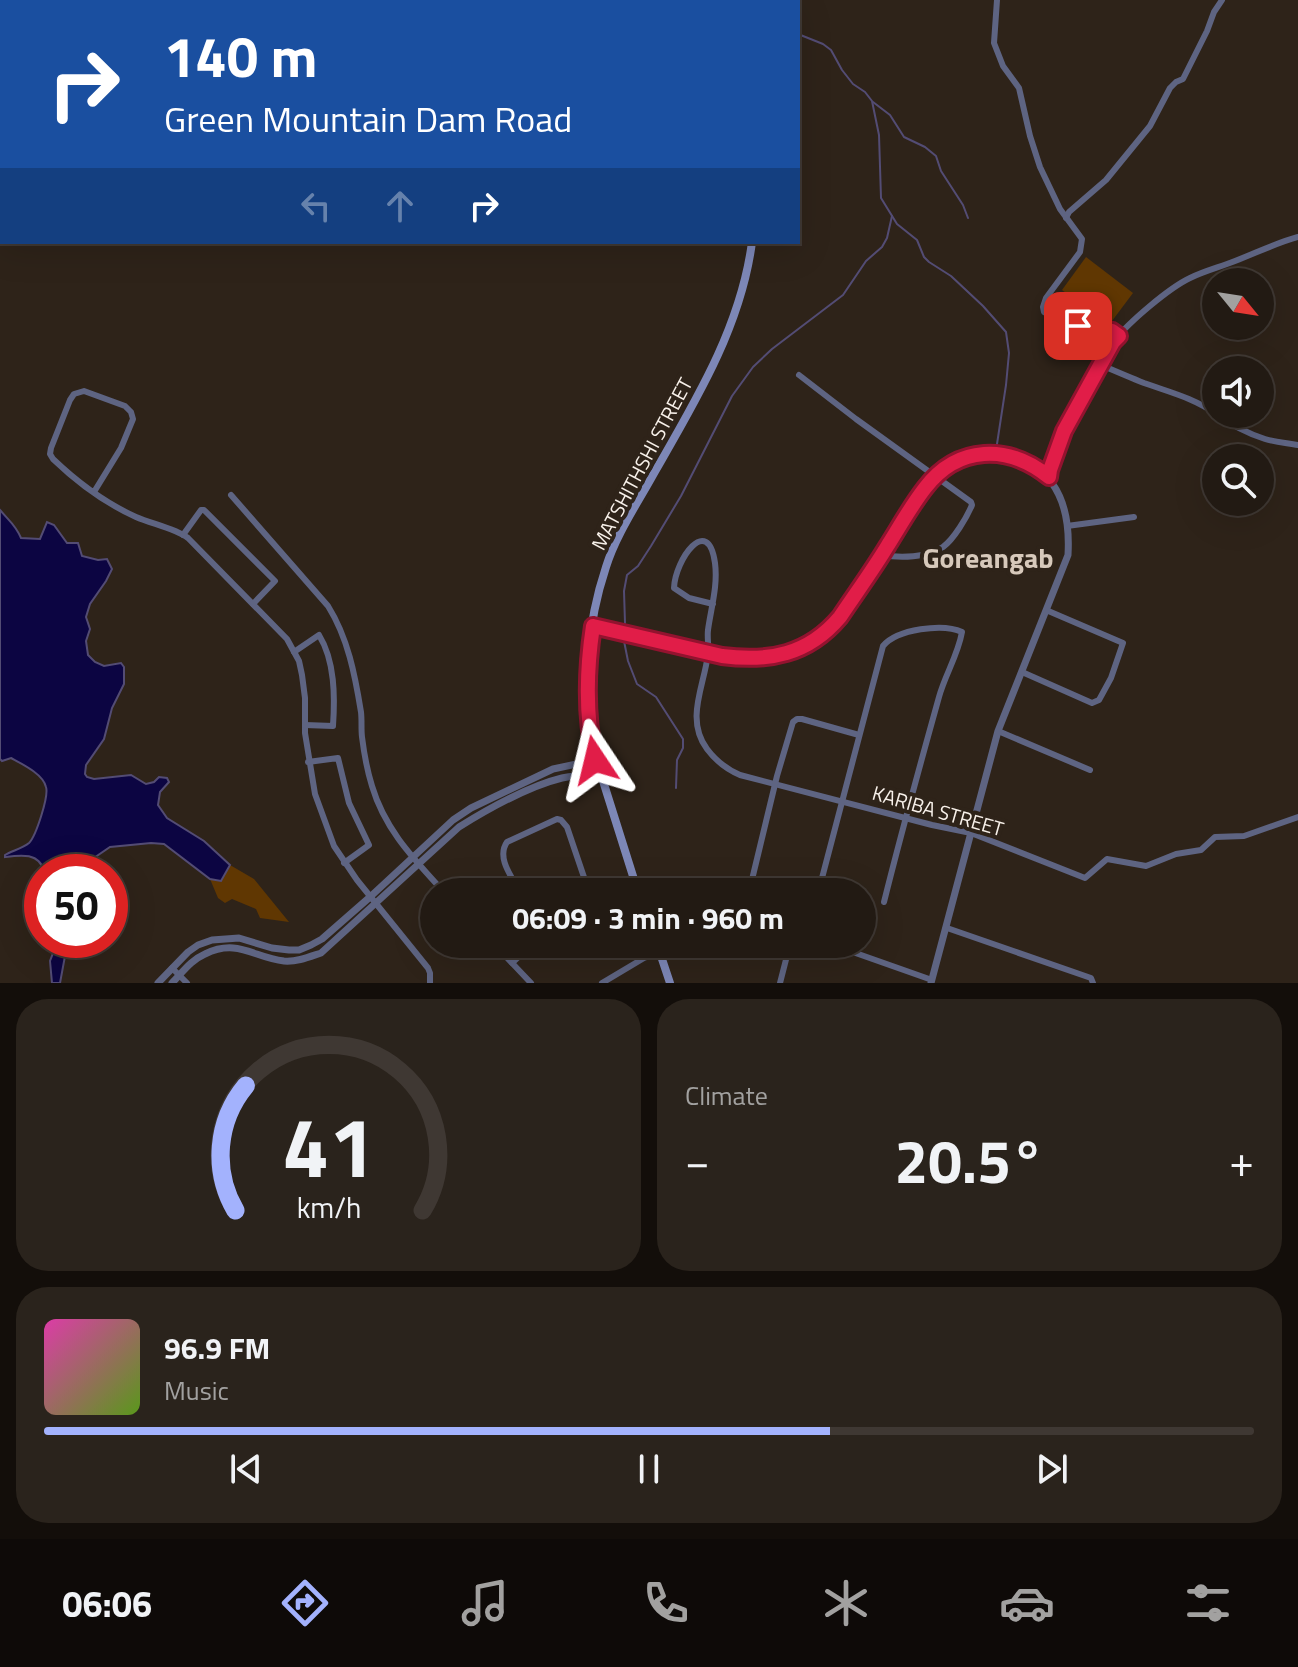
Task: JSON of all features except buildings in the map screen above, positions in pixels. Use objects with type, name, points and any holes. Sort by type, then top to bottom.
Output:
[{"type":"main road","name":"MATSHITHSHI STREET","points":[[633,878],[595,760],[588,722],[588,655],[593,626],[611,554],[702,388],[726,337],[743,285],[752,244]]},
{"type":"main road","points":[[661,958],[670,983]]},
{"type":"street","points":[[997,0],[994,43],[1003,66],[1019,88],[1033,151],[1060,209],[1082,239],[1075,260],[1046,298],[1044,312],[1060,321],[1112,331],[1119,336]]},
{"type":"street","points":[[1066,218],[1106,180],[1150,126],[1170,88],[1183,79],[1222,0]]},
{"type":"street","points":[[1049,477],[1064,431],[1119,336],[1177,285],[1273,244],[1298,237]]},
{"type":"street","points":[[1101,365],[1202,404]]},
{"type":"street","points":[[799,375],[971,502],[970,511],[940,549],[899,558],[882,555]]},
{"type":"street","points":[[94,492],[121,448],[133,415],[125,406],[84,391],[74,394],[70,400],[50,454],[59,465],[94,492],[130,514],[183,535],[287,639],[299,661],[302,675],[308,762],[324,822],[344,863],[428,968],[430,983]]},
{"type":"street","points":[[1241,428],[1261,438],[1298,445]]},
{"type":"street","points":[[593,626],[740,658],[789,653],[831,628],[924,488],[947,467],[963,458],[980,454],[1010,455],[1024,460],[1049,477],[1063,502],[1068,555],[998,731],[932,981],[869,958]]},
{"type":"street","points":[[231,495],[328,606],[340,625],[348,649],[372,787],[393,834],[431,878]]},
{"type":"street","points":[[183,535],[201,510],[224,529],[275,581],[253,604]]},
{"type":"street","points":[[1067,526],[1134,517]]},
{"type":"street","name":"KARIBA STREET","points":[[713,604],[689,598],[674,588],[678,565],[695,542],[707,543],[715,564],[713,604],[707,633],[709,653],[696,717],[697,731],[702,742],[729,771],[971,833],[1085,878],[1107,859],[1146,866],[1176,854],[1201,850],[1215,837],[1244,836],[1298,817]]},
{"type":"street","points":[[1022,672],[1092,703],[1099,700],[1111,678],[1123,643],[1046,610]]},
{"type":"street","points":[[822,878],[880,654],[888,640],[930,627],[952,628],[962,632],[959,647],[942,687],[884,902]]},
{"type":"street","points":[[294,652],[319,635],[332,676],[333,726],[305,725]]},
{"type":"street","points":[[752,878],[793,722],[802,719],[859,735]]},
{"type":"street","points":[[998,731],[1090,770]]},
{"type":"street","points":[[308,762],[338,758],[349,803],[369,845],[344,863]]},
{"type":"street","points":[[172,983],[203,955],[227,948],[248,950],[281,961],[294,961],[321,953],[411,858],[453,820],[471,808],[553,769],[595,760]]},
{"type":"street","points":[[158,983],[188,952],[212,940],[239,938],[272,948],[299,950],[322,939],[373,901],[459,827],[479,815],[542,784],[565,777],[600,775]]},
{"type":"street","points":[[513,878],[502,856],[504,846],[557,819],[567,827],[584,878]]},
{"type":"street","points":[[947,928],[1091,978],[1093,983]]},
{"type":"street","points":[[507,958],[531,983]]},
{"type":"street","points":[[512,963],[517,958]]},
{"type":"street","points":[[602,983],[644,958]]},
{"type":"street","points":[[780,983],[786,958]]},
{"type":"street","points":[[172,968],[187,983]]},
{"type":"shaded area","points":[[1086,257],[1133,293],[1109,325],[1062,290]]},
{"type":"shaded area","points":[[0,510],[21,538],[40,539],[47,522],[54,525],[67,543],[78,543],[82,556],[107,559],[112,569],[90,604],[86,617],[90,629],[86,641],[88,655],[95,662],[104,666],[121,663],[124,667],[124,684],[112,708],[104,739],[86,765],[85,774],[94,779],[131,775],[146,784],[159,777],[167,778],[169,782],[160,792],[158,805],[167,818],[204,841],[230,865],[221,881],[210,879],[164,844],[151,843],[110,847],[100,854],[5,857],[32,839],[46,799],[46,787],[32,770],[11,758],[0,759]]},
{"type":"shaded area","points":[[230,865],[254,879],[289,922],[260,918],[256,909],[232,899],[225,903],[218,898],[210,879],[221,881]]},
{"type":"shaded area","points":[[51,958],[65,958],[60,983],[52,983]]},
{"type":"waterway","points":[[800,35],[831,50],[853,84],[872,101],[879,135],[881,198],[897,224],[917,240],[929,262],[951,276],[1006,332],[1009,353],[997,444]]},
{"type":"waterway","points":[[873,102],[890,115],[904,137],[936,156],[941,171],[968,218]]},
{"type":"waterway","points":[[625,623],[627,575],[638,566],[681,496],[732,396],[753,367],[772,349],[843,295],[866,261],[882,247],[892,216]]},
{"type":"waterway","points":[[624,641],[637,684],[656,697],[683,739],[683,748],[677,760],[676,788]]},
{"type":"district","name":"Goreangab","points":[[988,558]]},
{"type":"route","points":[[595,760],[586,696],[593,626],[740,658],[773,657],[807,645],[831,628],[840,617],[924,488],[947,467],[963,458],[980,454],[1010,455],[1024,460],[1049,477],[1064,431],[1119,336],[1104,329],[1078,326]]}]
